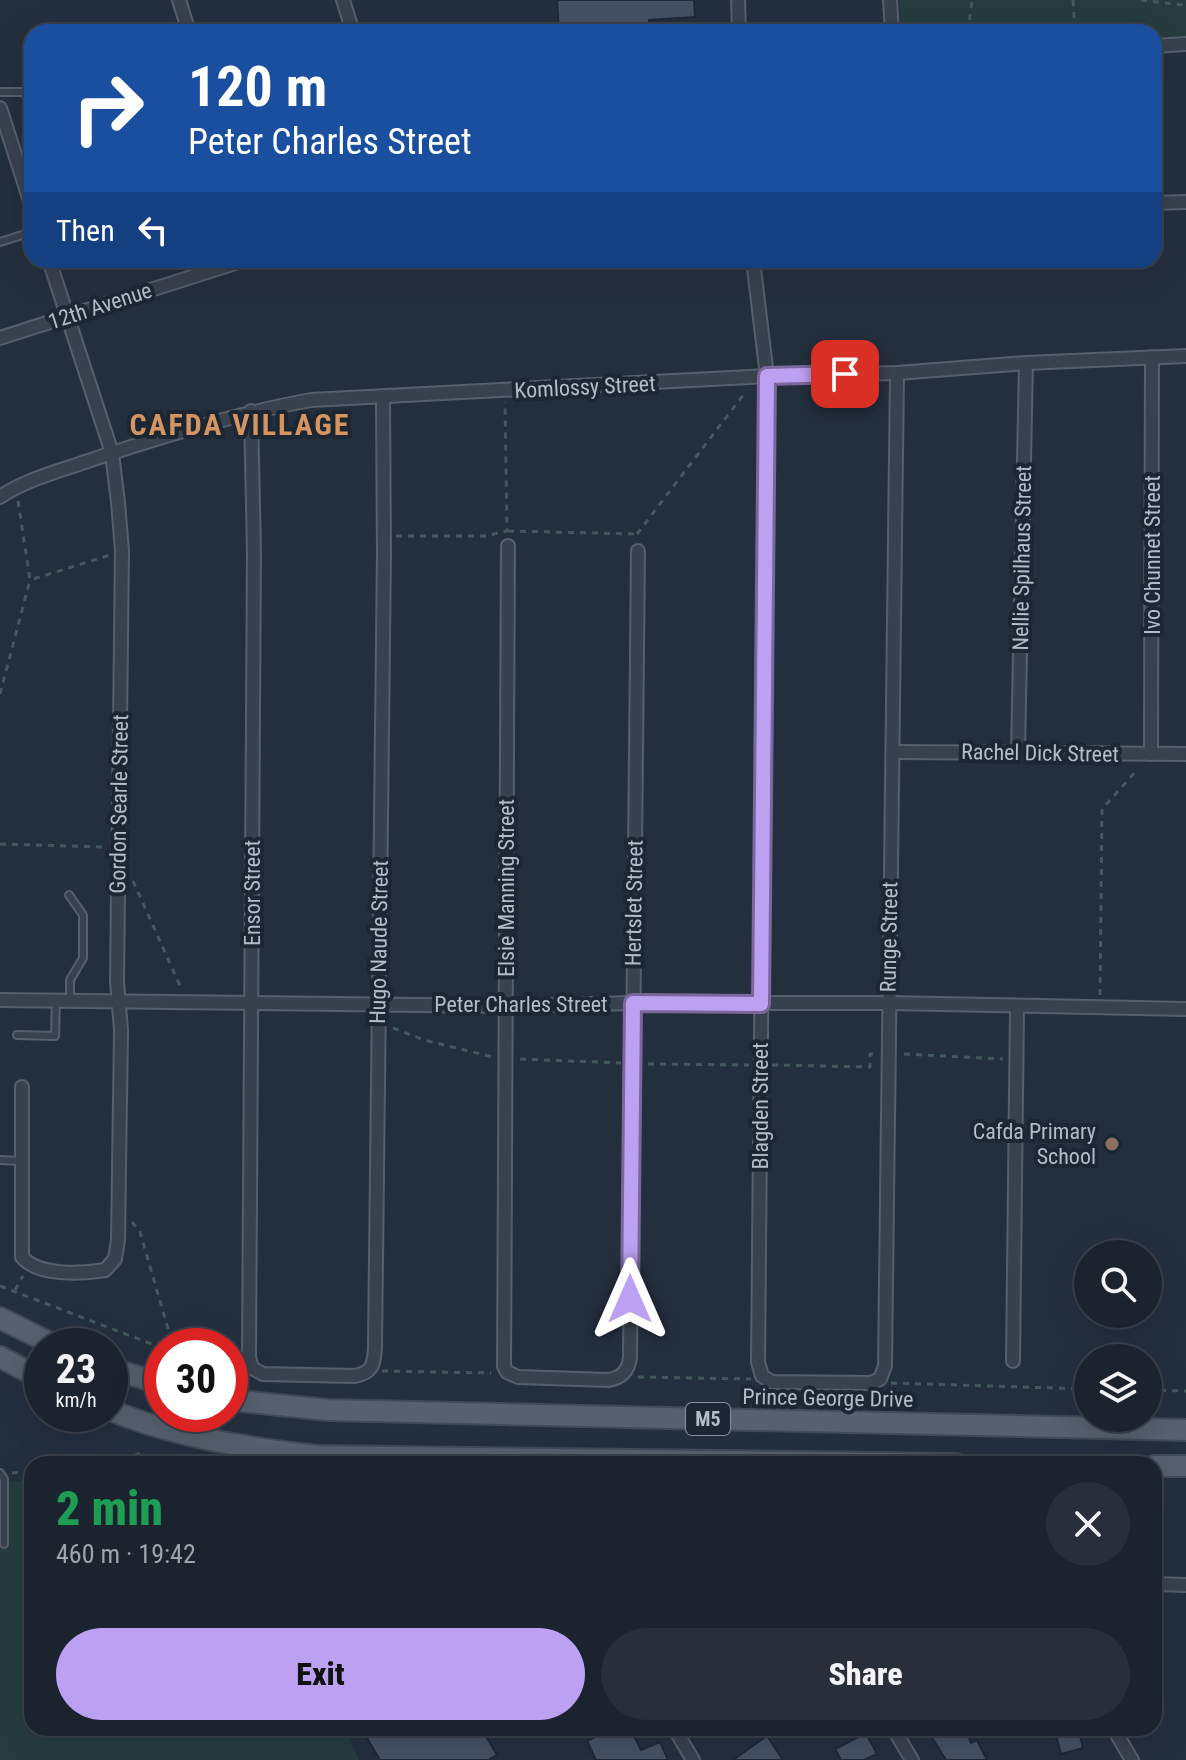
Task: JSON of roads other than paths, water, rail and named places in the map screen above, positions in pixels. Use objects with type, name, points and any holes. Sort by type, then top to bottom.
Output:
[{"type":"main road","points":[[0,1318],[24,1330]]},
{"type":"main road","points":[[0,1357],[24,1370]]},
{"type":"main road","name":"Prince George Drive","points":[[248,1402],[328,1410],[1186,1430]]},
{"type":"main road","name":"M5","points":[[128,1416],[201,1438],[272,1451],[335,1456]]},
{"type":"main road","points":[[1162,1466],[1186,1466]]},
{"type":"street","points":[[179,0],[184,24]]},
{"type":"street","points":[[343,0],[350,24]]},
{"type":"street","points":[[738,0],[739,24]]},
{"type":"street","points":[[890,0],[892,24]]},
{"type":"street","points":[[1162,46],[1186,44]]},
{"type":"street","points":[[0,108],[24,182]]},
{"type":"street","points":[[1162,203],[1186,202]]},
{"type":"street","name":"Gordon Searle Street","points":[[22,1161],[21,1250],[27,1263],[41,1271],[105,1270],[117,1252],[119,1208],[117,981],[122,551],[112,453],[52,268]]},
{"type":"street","name":"12th Avenue","points":[[0,338],[220,268]]},
{"type":"street","name":"Blagden Street","points":[[754,268],[767,376],[757,1378]]},
{"type":"street","name":"Komlossy Street","points":[[0,497],[15,486],[112,453],[251,411],[311,400],[767,376],[897,373],[1026,363],[1186,356]]},
{"type":"street","name":"Ivo Chunnet Street","points":[[1151,754],[1152,357]]},
{"type":"street","name":"Nellie Spilhaus Street","points":[[1018,752],[1026,363]]},
{"type":"street","name":"Runge Street","points":[[757,1378],[785,1383],[871,1383],[884,1373],[897,373]]},
{"type":"street","name":"Hugo Naude Street","points":[[256,1372],[276,1376],[363,1375],[371,1368],[375,1348],[383,398]]},
{"type":"street","name":"Ensor Street","points":[[251,411],[254,553],[249,1357],[256,1372]]},
{"type":"street","name":"Elsie Manning Street","points":[[501,1372],[508,546]]},
{"type":"street","name":"Hertslet Street","points":[[501,1372],[518,1377],[608,1380],[617,1379],[629,1366],[638,551]]},
{"type":"street","name":"Rachel Dick Street","points":[[894,752],[1186,754]]},
{"type":"street","name":"Peter Charles Street","points":[[0,1000],[505,1006],[888,1003],[1186,1009]]},
{"type":"street","points":[[1013,1361],[1017,1006]]},
{"type":"street","points":[[22,1087],[22,1161]]},
{"type":"street","points":[[1162,1584],[1186,1585]]},
{"type":"street","points":[[679,1736],[693,1760]]},
{"type":"street","points":[[898,1736],[912,1760]]},
{"type":"street","points":[[1118,1736],[1132,1760]]},
{"type":"lane","points":[[0,92],[24,93]]},
{"type":"lane","points":[[0,242],[24,234]]},
{"type":"lane","points":[[69,895],[83,915],[83,958],[70,980],[70,1001]]},
{"type":"lane","points":[[17,1035],[55,1036],[56,1000]]},
{"type":"lane","points":[[0,1160],[22,1161]]},
{"type":"lane","points":[[2,1475],[4,1544]]},
{"type":"place","name":"Cafda Primary School","points":[[1112,1144]]},
{"type":"district","name":"CAFDA VILLAGE","points":[[240,424]]}]
